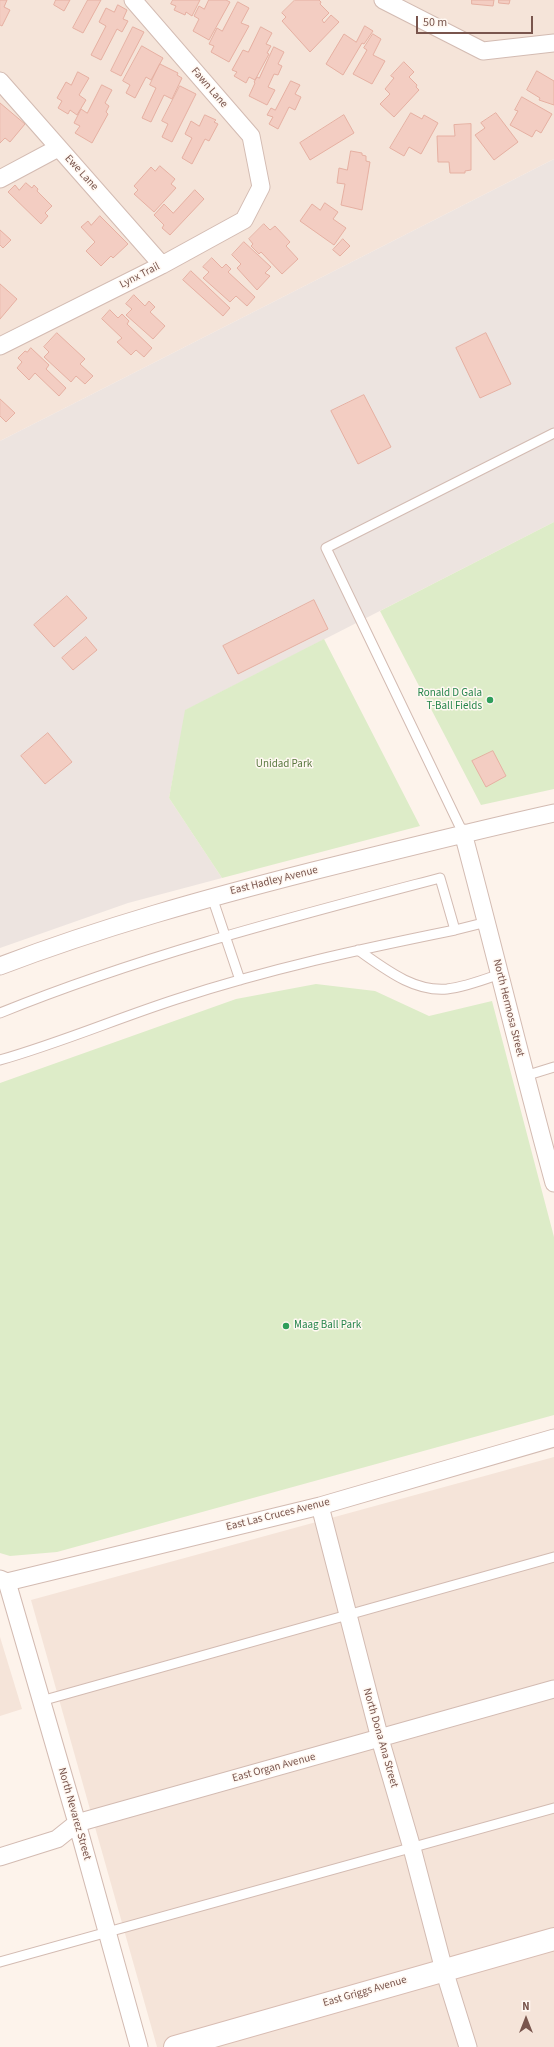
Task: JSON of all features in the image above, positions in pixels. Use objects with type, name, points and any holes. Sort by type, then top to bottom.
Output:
[{"type":"street","name":"Fawn Lane","points":[[133,0],[251,136],[262,187]]},
{"type":"street","points":[[383,0],[483,51],[554,43]]},
{"type":"street","name":"Ewe Lane","points":[[0,81],[162,265]]},
{"type":"street","points":[[0,179],[58,148]]},
{"type":"street","name":"Lynx Trail","points":[[0,346],[162,265],[244,220],[262,187]]},
{"type":"street","name":"East Hadley Avenue","points":[[0,966],[53,946],[212,897],[463,833],[554,813]]},
{"type":"street","name":"North Hermosa Street","points":[[463,833],[487,922],[524,1076],[554,1182]]},
{"type":"street","name":"East Las Cruces Avenue","points":[[3,1580],[320,1506],[554,1438]]},
{"type":"street","name":"North Dona Ana Street","points":[[320,1506],[380,1739],[412,1848],[444,1970],[468,2047]]},
{"type":"street","name":"North Nevarez Street","points":[[3,1580],[77,1823],[139,2047]]},
{"type":"street","name":"East Organ Avenue","points":[[0,1857],[57,1839],[77,1823],[554,1689]]},
{"type":"street","name":"East Griggs Avenue","points":[[175,2047],[554,1939]]},
{"type":"lane","points":[[463,833],[326,548],[554,433]]},
{"type":"lane","points":[[0,1013],[148,960],[226,936],[440,878],[455,930]]},
{"type":"lane","points":[[212,897],[240,980]]},
{"type":"lane","points":[[0,1060],[177,998],[240,980],[358,950],[487,922]]},
{"type":"lane","points":[[358,950],[393,974],[413,984],[429,989],[447,989],[500,974]]},
{"type":"lane","points":[[524,1076],[554,1067]]},
{"type":"lane","points":[[41,1701],[554,1558]]},
{"type":"lane","points":[[0,1962],[107,1931],[554,1808]]},
{"type":"shaded area","points":[[0,0],[554,0],[554,159],[0,441]]},
{"type":"shaded area","points":[[554,159],[554,522],[186,710],[169,798],[222,878],[128,903],[0,948],[0,441]]},
{"type":"shaded area","points":[[554,1457],[554,2047],[157,2047],[31,1600]]},
{"type":"shaded area","points":[[0,1637],[22,1709],[0,1716]]},
{"type":"green space","name":"Ronald D Gala T-Ball Fields","points":[[554,522],[554,789],[481,805],[380,611]]},
{"type":"green space","name":"Unidad Park","points":[[324,639],[420,826],[222,878],[169,798],[185,710]]},
{"type":"green space","name":"Maag Ball Park","points":[[316,984],[375,991],[429,1016],[492,1001],[554,1237],[554,1415],[57,1552],[10,1556],[0,1553],[0,1083],[236,999]]},
{"type":"building","points":[[0,0],[7,0],[4,7],[10,10],[2,26],[0,25]]},
{"type":"building","points":[[56,0],[70,0],[64,11],[54,5]]},
{"type":"building","points":[[88,0],[101,0],[83,33],[73,28]]},
{"type":"building","points":[[173,0],[200,0],[192,16],[186,12],[185,15],[174,10],[176,6],[171,4]]},
{"type":"building","points":[[209,0],[226,0],[230,2],[209,40],[193,31],[199,19],[194,16],[199,6],[204,9]]},
{"type":"building","points":[[295,0],[319,0],[321,2],[320,4],[329,13],[322,20],[324,23],[331,15],[339,22],[310,52],[282,21],[286,17],[282,13]]},
{"type":"building","points":[[472,0],[494,0],[493,6],[472,4]]},
{"type":"building","points":[[499,0],[510,0],[509,4],[499,3]]},
{"type":"building","points":[[238,2],[249,8],[241,23],[249,26],[229,62],[211,52],[214,46],[209,44],[217,28],[222,31]]},
{"type":"building","points":[[118,5],[127,10],[123,19],[128,21],[122,32],[117,29],[101,60],[91,55],[106,26],[99,22],[106,8],[114,12]]},
{"type":"building","points":[[365,26],[373,31],[364,44],[362,43],[343,75],[326,64],[344,34],[356,42]]},
{"type":"building","points":[[133,27],[144,32],[121,76],[111,71]]},
{"type":"building","points":[[261,27],[272,33],[266,44],[271,46],[267,53],[269,54],[255,80],[249,77],[246,83],[234,76],[237,72],[232,70],[243,50],[248,52]]},
{"type":"building","points":[[373,34],[381,39],[373,55],[385,61],[372,84],[353,74],[367,50],[364,48]]},
{"type":"building","points":[[142,46],[163,58],[151,80],[146,77],[135,98],[126,93],[130,85],[123,81]]},
{"type":"building","points":[[274,47],[284,52],[278,64],[282,66],[278,75],[274,74],[268,87],[275,90],[267,105],[249,96],[255,83],[254,82],[257,77],[259,78]]},
{"type":"building","points":[[404,62],[414,72],[409,77],[417,85],[416,87],[419,90],[394,117],[380,104],[390,94],[385,89],[394,78],[391,76]]},
{"type":"building","points":[[160,64],[178,73],[177,75],[182,78],[172,99],[164,95],[151,122],[142,118],[156,88],[150,85]]},
{"type":"building","points":[[537,71],[554,81],[554,105],[539,100],[540,98],[527,90]]},
{"type":"building","points":[[78,72],[89,78],[79,95],[86,100],[77,115],[70,110],[68,114],[58,108],[62,101],[57,98],[66,82],[71,85]]},
{"type":"building","points":[[291,81],[300,85],[295,94],[301,97],[295,110],[289,107],[278,129],[269,124],[273,117],[267,115],[271,108],[275,110]]},
{"type":"building","points":[[102,85],[112,90],[105,103],[109,106],[106,112],[108,114],[92,143],[75,133],[80,126],[74,123],[81,109],[87,113]]},
{"type":"building","points":[[180,86],[196,94],[172,142],[162,137],[168,124],[162,121]]},
{"type":"building","points":[[522,97],[552,114],[541,133],[536,130],[532,137],[510,125],[518,111],[515,110]]},
{"type":"building","points":[[0,103],[25,124],[10,142],[5,138],[0,143]]},
{"type":"building","points":[[411,113],[422,119],[424,115],[438,123],[421,154],[409,147],[404,156],[390,148]]},
{"type":"building","points":[[496,113],[518,142],[494,160],[475,135],[485,128],[481,123]]},
{"type":"building","points":[[205,115],[216,120],[214,122],[218,124],[209,141],[205,139],[192,164],[182,158],[192,138],[185,134],[191,121],[199,126]]},
{"type":"building","points":[[344,115],[354,133],[310,160],[300,143]]},
{"type":"building","points":[[471,124],[471,170],[465,171],[465,173],[450,173],[449,162],[438,162],[437,136],[455,136],[454,125]]},
{"type":"building","points":[[351,151],[362,153],[362,155],[366,156],[366,161],[370,162],[362,210],[341,205],[345,184],[337,183],[339,168],[347,170]]},
{"type":"building","points":[[160,166],[175,179],[171,184],[176,188],[154,212],[134,194],[138,190],[134,186],[151,167],[155,171]]},
{"type":"building","points":[[26,183],[32,188],[34,185],[38,189],[37,191],[52,206],[45,213],[48,216],[41,224],[8,192],[15,185],[19,190]]},
{"type":"building","points":[[195,190],[204,199],[170,235],[162,228],[164,225],[154,215],[164,204],[173,213]]},
{"type":"building","points":[[325,203],[338,212],[333,219],[346,228],[334,245],[300,221],[312,204],[320,210]]},
{"type":"building","points":[[100,216],[128,244],[113,258],[111,256],[101,266],[86,251],[95,242],[81,227],[88,221],[91,225]]},
{"type":"building","points":[[264,224],[270,230],[275,226],[290,242],[286,246],[298,259],[282,274],[261,252],[259,254],[251,246],[253,244],[249,239]]},
{"type":"building","points":[[0,230],[11,240],[3,248],[0,245]]},
{"type":"building","points":[[343,239],[350,246],[340,256],[333,250]]},
{"type":"building","points":[[244,242],[271,267],[265,273],[270,276],[257,290],[237,268],[241,264],[232,255]]},
{"type":"building","points":[[212,258],[222,268],[226,264],[231,269],[228,272],[255,297],[247,306],[236,296],[230,302],[203,278],[209,272],[203,267]]},
{"type":"building","points":[[191,271],[230,308],[223,316],[183,280]]},
{"type":"building","points":[[0,284],[17,299],[0,319]]},
{"type":"building","points":[[134,295],[145,306],[149,301],[155,307],[150,312],[165,326],[153,339],[126,315],[132,309],[126,304]]},
{"type":"building","points":[[110,310],[118,318],[122,314],[129,321],[127,324],[152,348],[144,357],[136,350],[131,355],[117,342],[122,338],[102,319]]},
{"type":"building","points":[[57,333],[85,359],[80,364],[93,376],[85,384],[76,376],[71,382],[44,357],[49,352],[44,347]]},
{"type":"building","points":[[486,333],[511,384],[480,398],[456,348]]},
{"type":"building","points":[[31,348],[49,365],[46,369],[66,388],[59,396],[35,373],[29,380],[17,368],[22,362],[18,358],[25,351],[27,352]]},
{"type":"building","points":[[364,395],[391,447],[358,464],[331,411]]},
{"type":"building","points":[[0,399],[15,413],[6,422],[0,416]]},
{"type":"building","points":[[67,596],[87,618],[54,647],[34,625]]},
{"type":"building","points":[[314,600],[328,629],[238,674],[223,646]]},
{"type":"building","points":[[86,637],[97,650],[73,670],[62,658]]},
{"type":"building","points":[[48,733],[72,762],[45,784],[21,756]]},
{"type":"building","points":[[493,751],[506,776],[486,787],[472,761]]},
{"type":"place","name":"Ronald D Gala T-Ball Fields","points":[[490,700]]},
{"type":"place","name":"Maag Ball Park","points":[[286,1326]]}]
